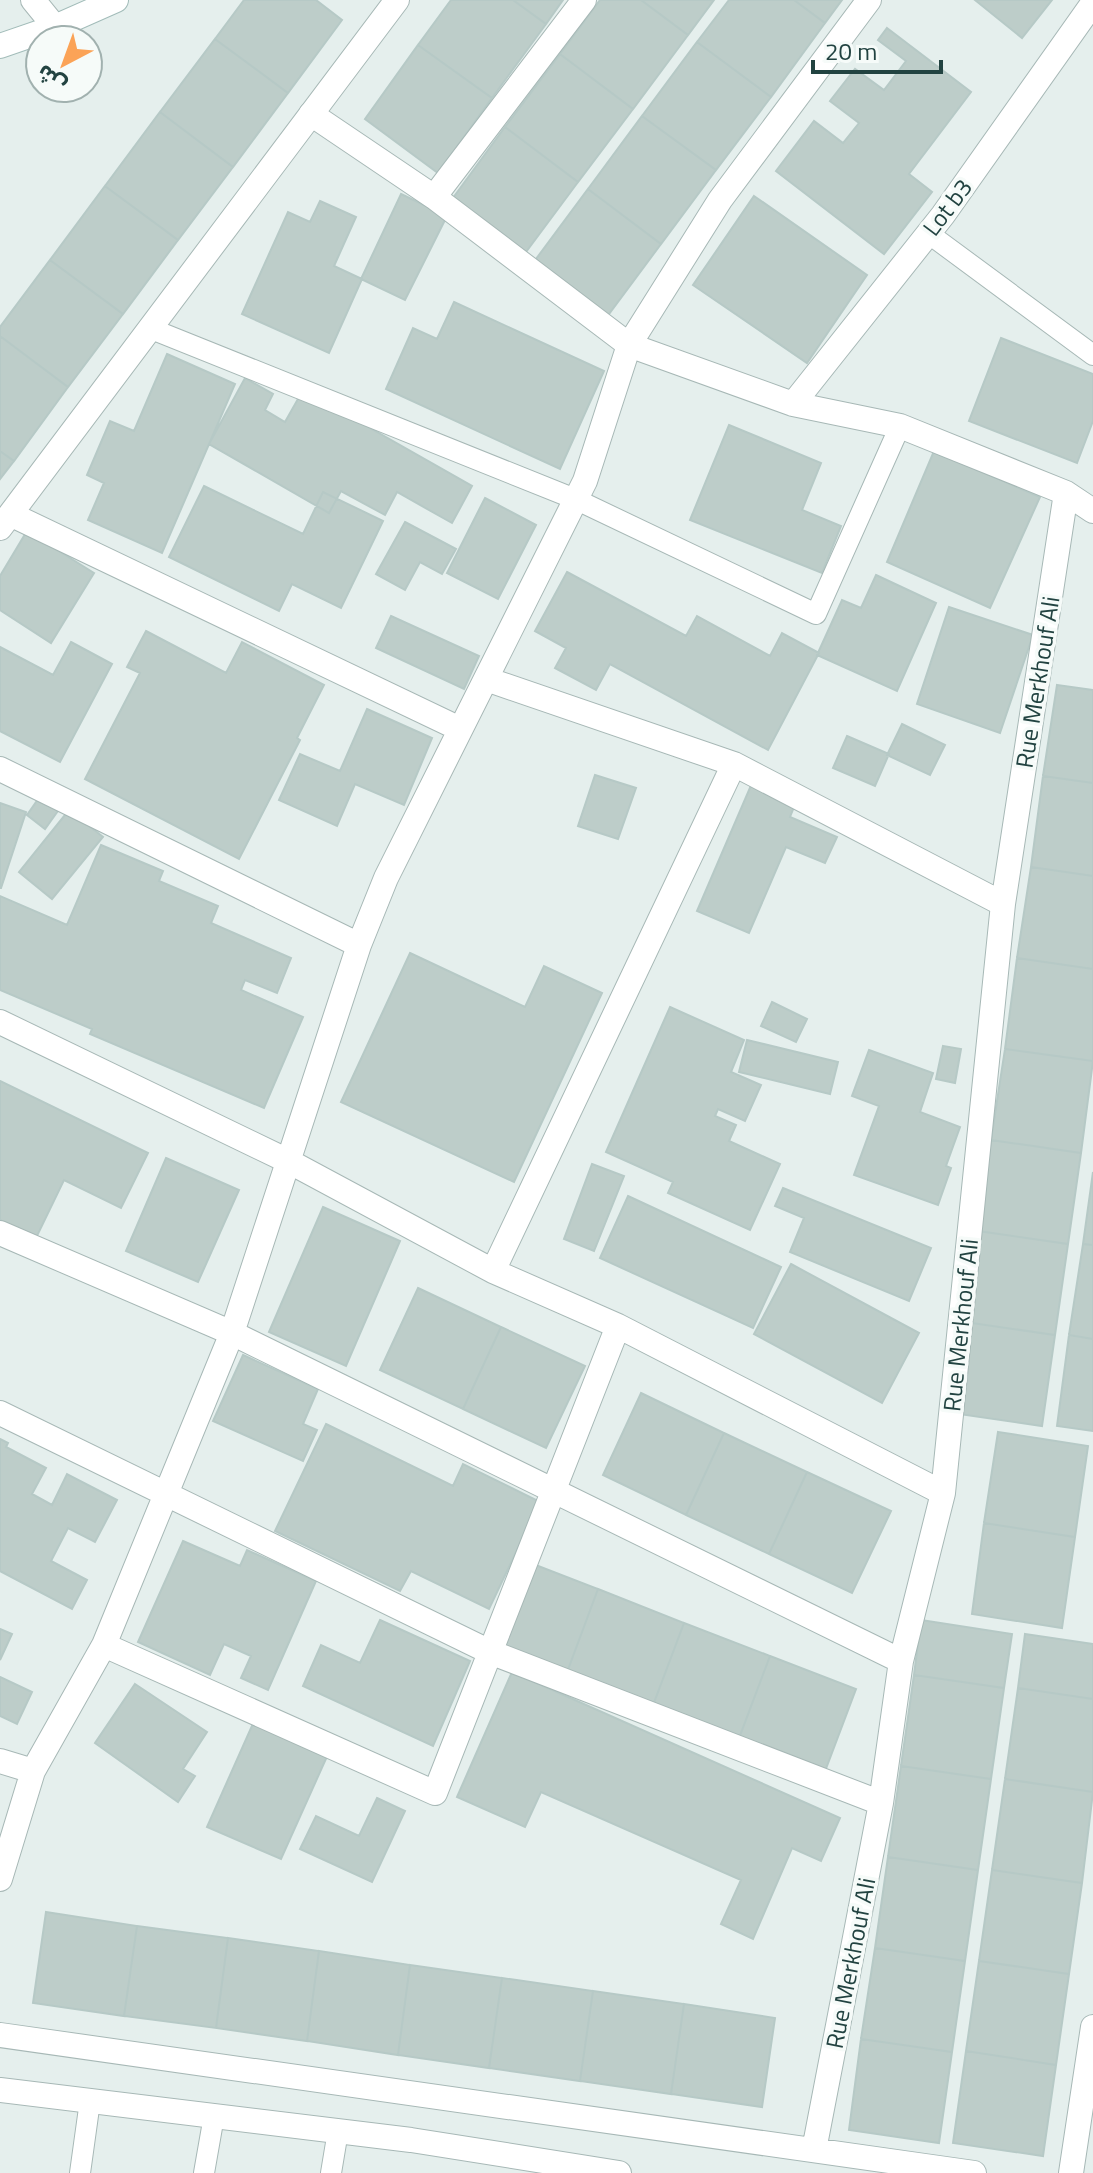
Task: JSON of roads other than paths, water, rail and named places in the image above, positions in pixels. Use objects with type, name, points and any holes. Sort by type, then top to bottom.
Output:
[{"type":"street","points":[[33,0],[53,24]]},
{"type":"street","points":[[62,24],[116,0]]},
{"type":"street","points":[[397,0],[6,521],[460,729]]},
{"type":"street","points":[[434,197],[584,0]]},
{"type":"street","points":[[0,1879],[33,1771],[104,1645],[232,1333],[359,945],[386,878],[575,499],[629,345],[720,200],[869,0]]},
{"type":"street","name":"Lot b3","points":[[793,404],[928,233],[1093,3]]},
{"type":"street","points":[[0,46],[24,38]]},
{"type":"street","points":[[311,114],[434,197],[629,345],[793,404],[900,426],[1066,493],[1093,511]]},
{"type":"street","name":"Rue Merkhouf Ali","points":[[814,2150],[881,1803],[901,1661],[943,1493],[1003,904],[1066,493]]},
{"type":"street","points":[[486,679],[734,764],[1003,904]]},
{"type":"street","points":[[493,1271],[734,764]]},
{"type":"street","points":[[0,769],[359,945]]},
{"type":"street","points":[[0,1022],[290,1162],[493,1271],[618,1326],[943,1493]]},
{"type":"street","points":[[0,1233],[232,1333],[901,1661]]},
{"type":"street","points":[[104,1645],[435,1793],[618,1326]]},
{"type":"street","points":[[0,1413],[490,1652],[881,1803]]},
{"type":"street","points":[[0,1761],[33,1771]]},
{"type":"street","points":[[1071,2173],[1093,2027]]},
{"type":"street","points":[[0,2035],[974,2173]]},
{"type":"street","points":[[0,2090],[338,2131],[619,2173]]},
{"type":"lane","points":[[928,233],[1093,355]]},
{"type":"lane","points":[[149,328],[575,499],[816,614],[900,426]]},
{"type":"lane","points":[[80,2173],[90,2101]]},
{"type":"lane","points":[[204,2173],[214,2116]]},
{"type":"lane","points":[[331,2173],[338,2131]]}]
